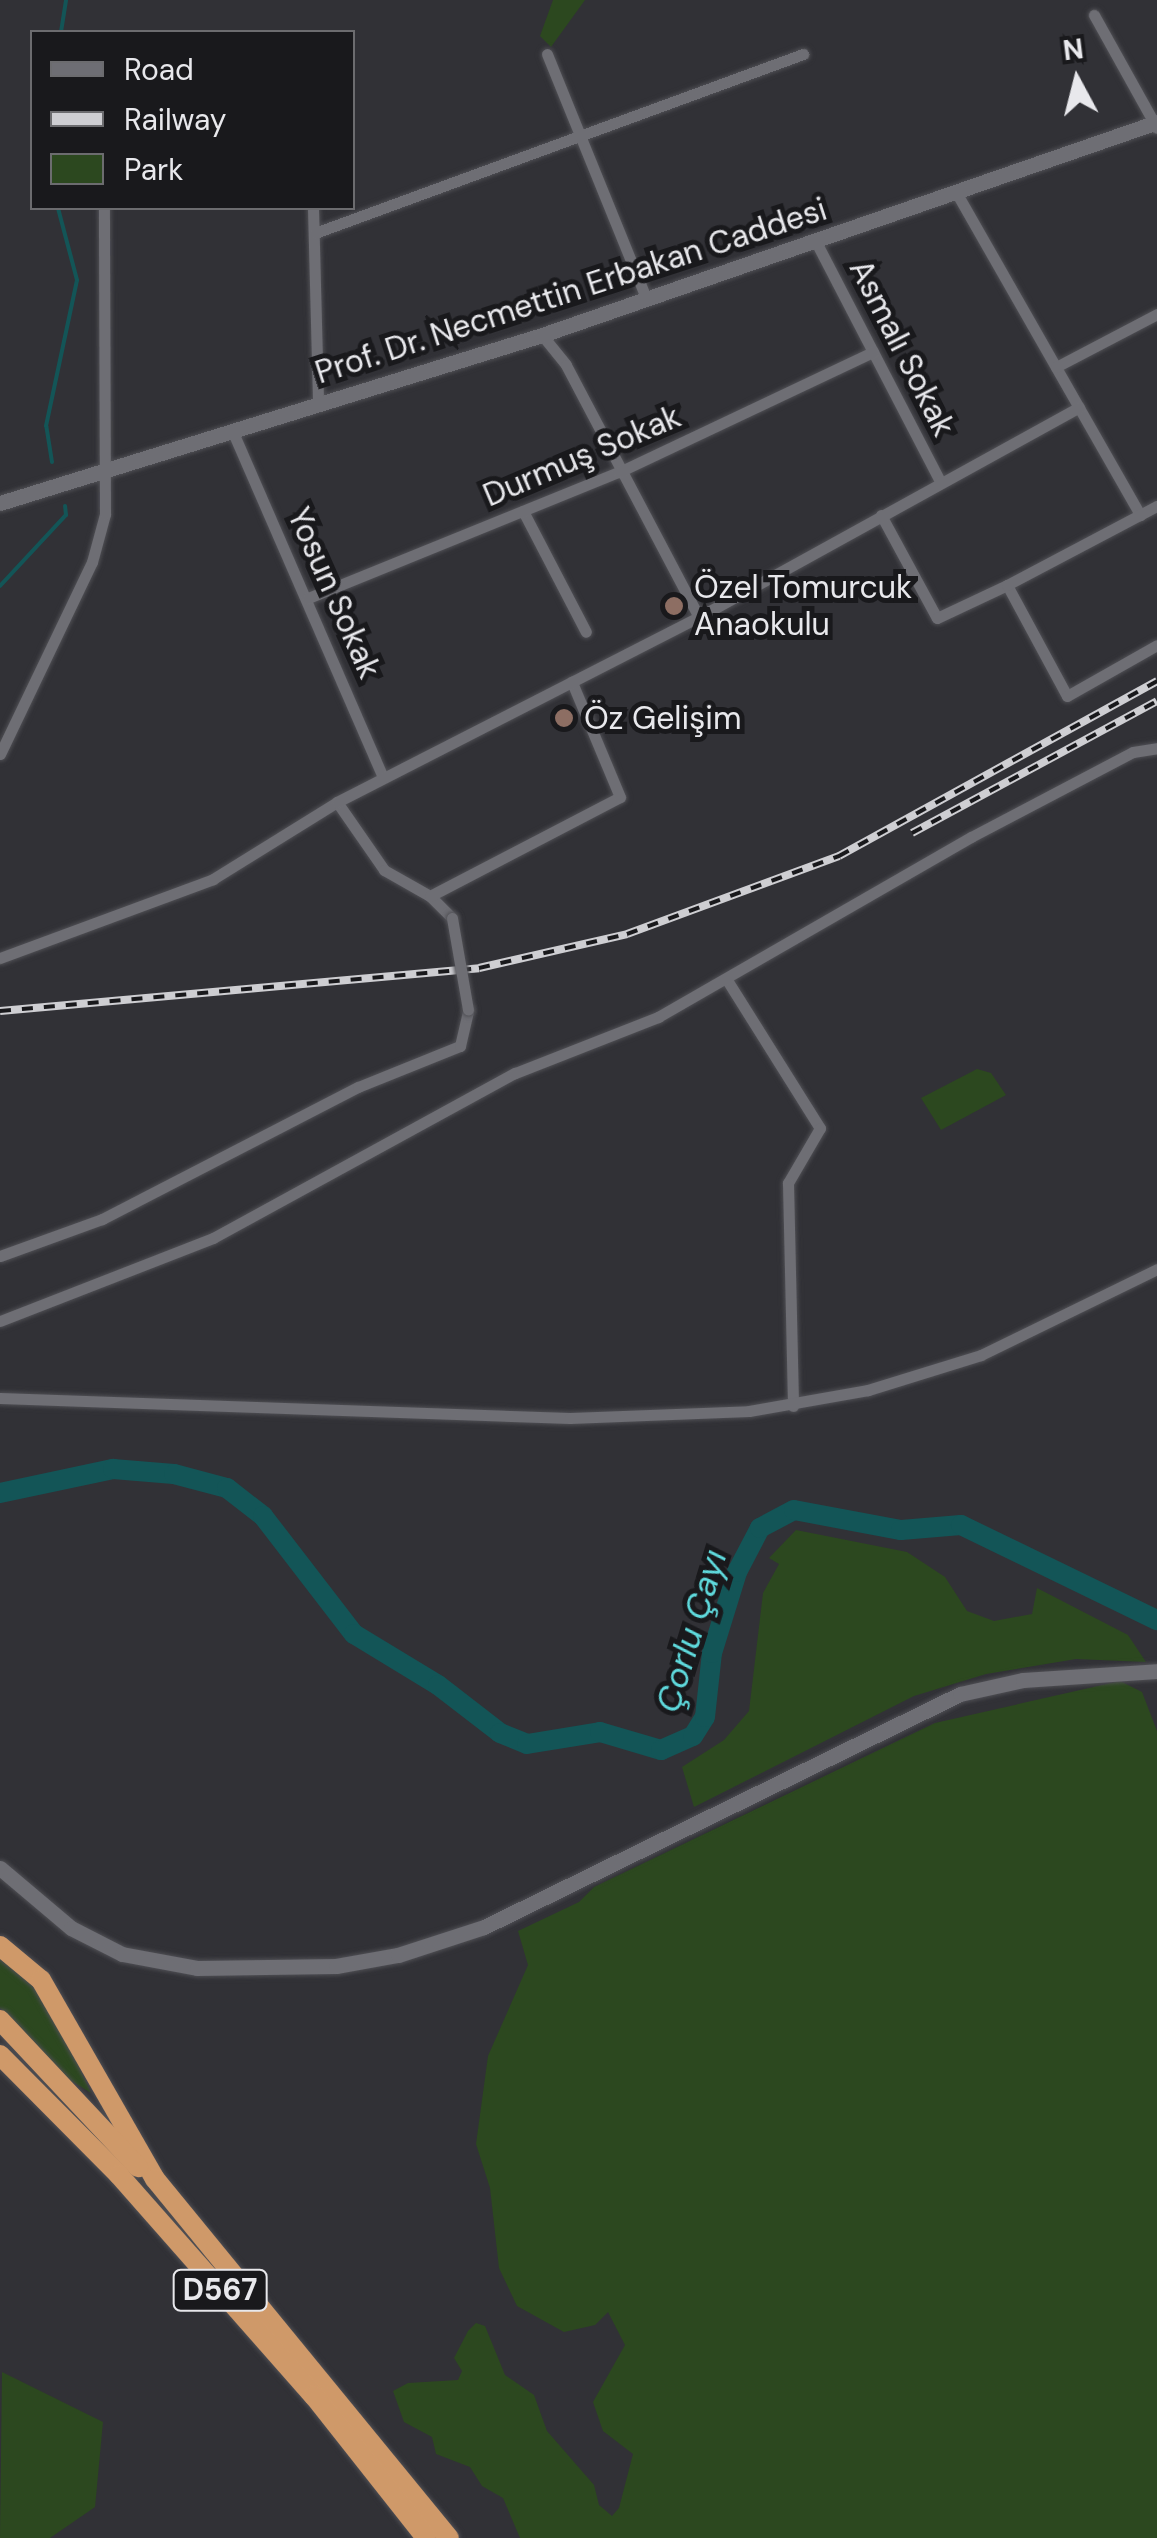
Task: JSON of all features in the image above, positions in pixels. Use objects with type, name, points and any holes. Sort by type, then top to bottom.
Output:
[{"type":"highway","points":[[0,1946],[41,1980],[155,2179],[264,2312]]},
{"type":"highway","name":"D567","points":[[0,2020],[264,2312],[449,2538]]},
{"type":"highway","name":"D567","points":[[0,2055],[119,2175],[314,2396],[426,2538]]},
{"type":"street","points":[[1094,15],[1156,125]]},
{"type":"street","points":[[546,54],[647,300]]},
{"type":"street","points":[[315,233],[802,54]]},
{"type":"street","name":"Prof. Dr. Necmettin Erbakan Caddesi","points":[[0,503],[542,335],[1156,125]]},
{"type":"street","points":[[956,192],[1140,515]]},
{"type":"street","points":[[0,754],[92,562],[105,514],[101,469],[108,435],[104,210]]},
{"type":"street","points":[[313,210],[318,404]]},
{"type":"street","name":"Asmalı Sokak","points":[[815,240],[940,481]]},
{"type":"street","points":[[1056,367],[1157,314]]},
{"type":"street","points":[[542,335],[566,364],[619,472],[699,617]]},
{"type":"street","name":"Durmuş Sokak","points":[[308,598],[619,472],[873,352]]},
{"type":"street","points":[[0,958],[214,878],[338,802],[699,617],[940,481],[1079,408]]},
{"type":"street","name":"Yosun Sokak","points":[[232,430],[383,778]]},
{"type":"street","points":[[881,514],[938,618],[1157,506]]},
{"type":"street","points":[[523,511],[586,632]]},
{"type":"street","points":[[1007,586],[1067,696],[1157,645]]},
{"type":"street","points":[[430,896],[620,797],[572,682]]},
{"type":"street","points":[[0,1320],[213,1238],[516,1073],[658,1018],[971,837],[1132,752],[1157,748]]},
{"type":"street","points":[[0,1256],[102,1219],[358,1087],[460,1046],[468,1010],[452,918],[430,896],[384,870],[338,802]]},
{"type":"street","points":[[727,980],[820,1128],[788,1183],[792,1406]]},
{"type":"street","points":[[0,1398],[570,1418],[792,1406],[981,1355],[1157,1269]]},
{"type":"street","points":[[0,1868],[71,1928],[122,1954],[197,1968],[352,1964],[398,1956],[500,1920],[960,1694],[1023,1680],[1157,1671]]},
{"type":"green space","points":[[553,0],[585,0],[551,47],[540,36]]},
{"type":"green space","points":[[977,1069],[991,1073],[1006,1095],[941,1130],[921,1098]]},
{"type":"green space","points":[[796,1530],[907,1552],[945,1577],[967,1611],[994,1621],[1032,1614],[1037,1588],[1128,1635],[1146,1662],[1076,1659],[986,1674],[914,1696],[694,1807],[682,1767],[724,1740],[749,1711],[763,1593],[779,1564],[769,1558]]},
{"type":"green space","points":[[1120,1681],[1142,1692],[1157,1731],[1157,2538],[520,2538],[503,2498],[482,2486],[470,2467],[436,2454],[432,2437],[404,2422],[393,2391],[408,2383],[458,2380],[462,2371],[454,2358],[468,2331],[476,2323],[485,2326],[505,2375],[534,2395],[547,2431],[594,2485],[599,2505],[612,2516],[619,2508],[633,2454],[603,2431],[593,2402],[625,2345],[608,2312],[595,2325],[564,2332],[517,2306],[499,2268],[490,2188],[476,2144],[488,2056],[528,1965],[518,1931],[579,1902],[594,1887],[935,1723]]},
{"type":"green space","points":[[0,1950],[49,2002],[91,2093],[65,2077],[0,2008]]},
{"type":"green space","points":[[2,2372],[103,2422],[95,2507],[50,2538],[0,2538]]},
{"type":"waterway","points":[[61,30],[66,0]]},
{"type":"waterway","points":[[52,462],[46,426],[77,280],[59,210]]},
{"type":"waterway","points":[[0,586],[66,515],[65,506]]},
{"type":"waterway","name":"Çorlu Çayı","points":[[0,1493],[113,1469],[174,1474],[227,1488],[263,1516],[354,1634],[438,1685],[500,1733],[527,1744],[600,1732],[661,1750],[693,1736],[705,1717],[712,1653],[737,1572],[760,1528],[794,1510],[901,1530],[961,1525],[1157,1620]]},
{"type":"railway","points":[[0,1011],[479,968],[627,934],[839,856],[1157,681]]},
{"type":"railway","points":[[912,833],[1157,701]]},
{"type":"place","name":"Özel Tomurcuk Anaokulu","points":[[674,606]]},
{"type":"place","name":"Öz Gelişim","points":[[564,718]]}]
